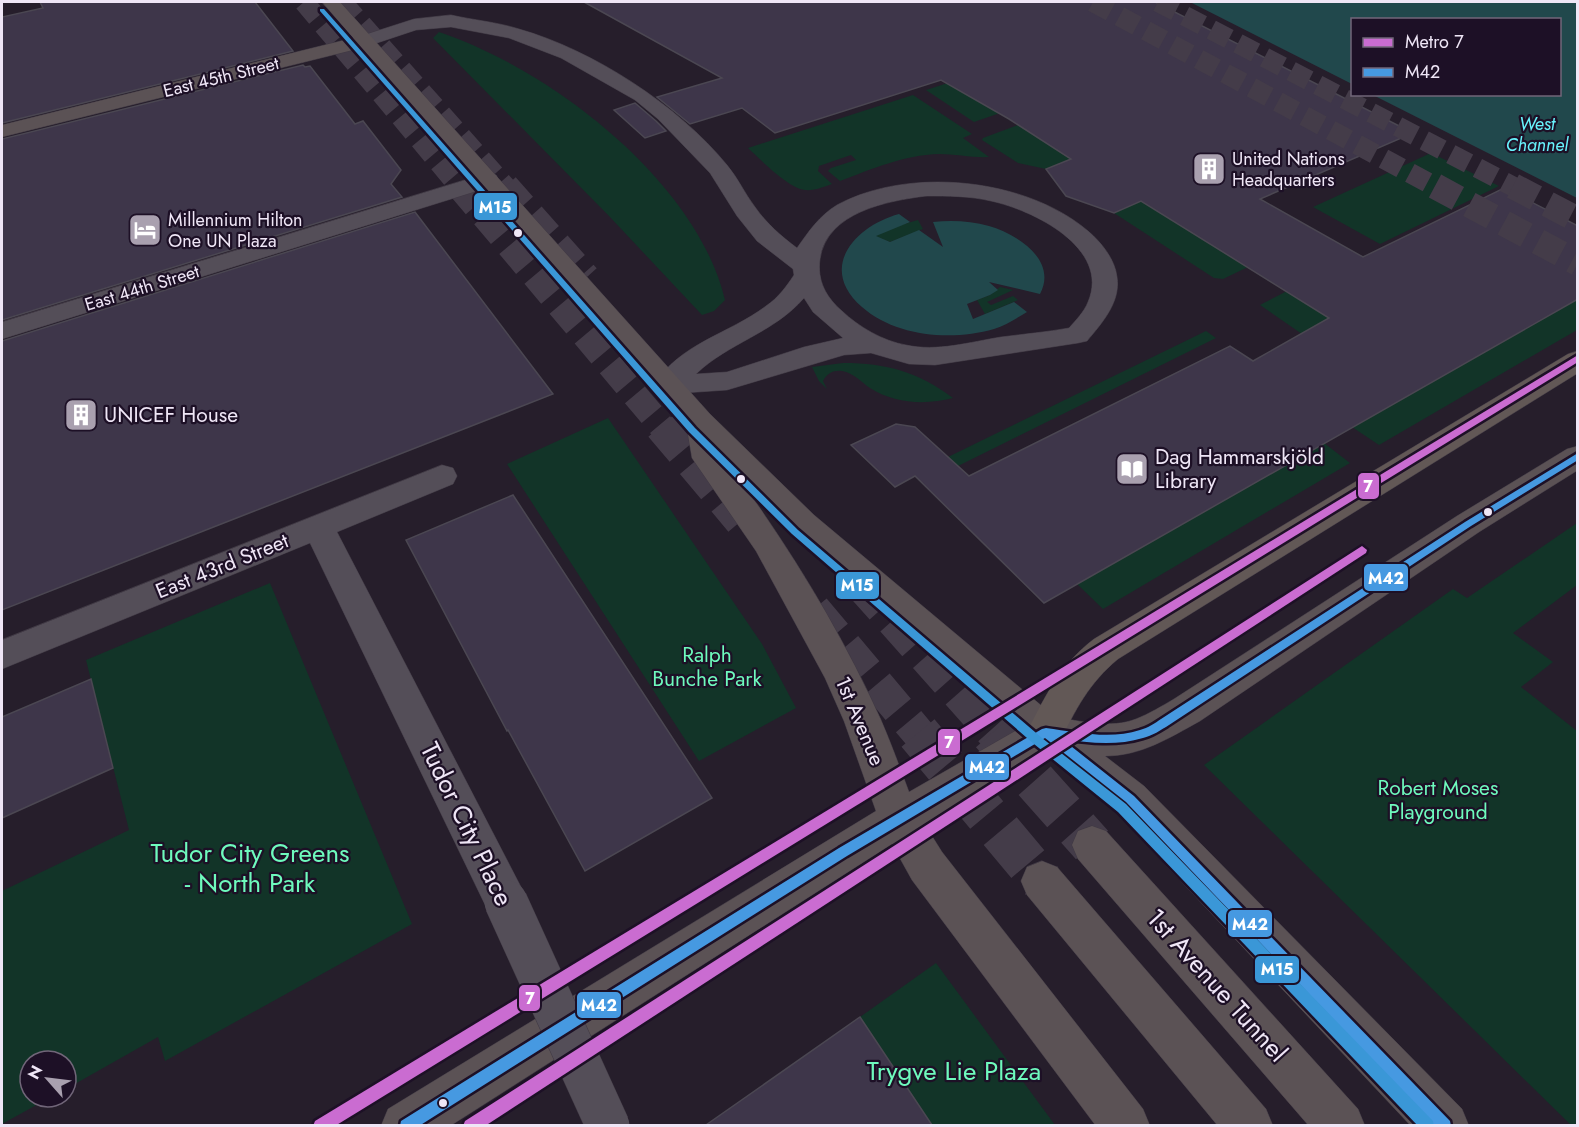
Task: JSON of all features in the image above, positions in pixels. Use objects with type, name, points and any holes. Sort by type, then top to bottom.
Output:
[{"type":"highway","points":[[1046,732],[1067,687],[1089,661],[1577,361]]},
{"type":"main road","points":[[330,2],[700,421],[803,523],[1046,732],[1130,799],[1446,1125]]},
{"type":"main road","name":"East 45th Street","points":[[2,130],[365,41]]},
{"type":"main road","name":"1st Avenue","points":[[700,421],[707,458],[768,543],[840,672],[862,721],[898,818],[933,874],[1126,1125]]},
{"type":"main road","points":[[405,1125],[898,818],[1046,732],[1091,740],[1127,738],[1144,733],[1187,710],[1458,530],[1563,465]]},
{"type":"main road","name":"1st Avenue Tunnel","points":[[1092,845],[1341,1125]]},
{"type":"main road","points":[[1042,881],[1249,1125]]},
{"type":"street","name":"East 45th Street","points":[[365,41],[402,27],[440,21],[489,27],[533,39],[568,54],[642,96],[693,141],[719,169],[745,211],[766,236],[806,272]]},
{"type":"street","name":"East 44th Street","points":[[2,331],[488,180]]},
{"type":"street","points":[[926,189],[953,189],[985,193],[1017,201],[1058,219],[1088,244],[1097,258],[1103,271],[1103,298],[1096,314],[1078,335],[940,356],[898,353],[872,344],[850,332],[828,315],[810,290],[806,272],[807,258],[818,234],[839,214],[891,194],[926,189]]},
{"type":"street","points":[[669,385],[707,350],[756,326],[779,311],[795,295],[806,272]]},
{"type":"street","points":[[669,385],[727,381],[814,352],[844,346],[872,344]]},
{"type":"street","name":"East 43rd Street","points":[[2,655],[442,477]]},
{"type":"street","name":"Tudor City Place","points":[[318,526],[506,902],[608,1125]]},
{"type":"green space","points":[[439,32],[482,49],[527,73],[571,102],[613,135],[651,173],[684,213],[709,256],[725,300],[714,311],[702,315],[609,216],[433,38]]},
{"type":"green space","points":[[951,82],[1000,113],[974,122],[926,90]]},
{"type":"green space","points":[[913,95],[972,134],[963,138],[989,157],[939,154],[913,157],[888,163],[840,181],[828,171],[856,160],[851,155],[819,166],[818,171],[832,184],[805,190],[783,179],[748,148]]},
{"type":"green space","points":[[1018,125],[1072,158],[1046,169],[1018,163],[982,140]]},
{"type":"green space","points":[[1431,153],[1499,186],[1380,244],[1313,207]]},
{"type":"green space","points":[[1141,201],[1248,267],[1223,279],[1214,278],[1114,213]]},
{"type":"green space","points":[[918,220],[923,229],[890,242],[875,236],[897,226]]},
{"type":"green space","points":[[1000,287],[1013,290],[987,302],[991,305],[1013,296],[1018,300],[985,314],[977,300],[990,295]]},
{"type":"green space","points":[[1287,291],[1332,319],[1302,334],[1260,305]]},
{"type":"green space","points":[[1577,299],[1577,330],[1379,445],[1352,427]]},
{"type":"green space","points":[[1206,331],[1216,338],[958,466],[948,457]]},
{"type":"green space","points":[[843,363],[874,365],[901,371],[927,382],[953,398],[932,402],[900,400],[870,388],[854,376],[842,371],[827,376],[823,381],[827,389],[819,381],[812,367]]},
{"type":"green space","name":"Ralph Bunche Park","points":[[608,418],[762,644],[796,708],[699,761],[507,464]]},
{"type":"green space","points":[[1324,443],[1350,463],[1103,609],[1077,584]]},
{"type":"green space","name":"Robert Moses Playground","points":[[1577,523],[1577,585],[1513,633],[1553,662],[1521,687],[1577,731],[1578,1125],[1572,1126],[1204,765],[1453,589],[1467,598]]},
{"type":"green space","name":"Tudor City Greens - North Park","points":[[270,583],[412,924],[165,1061],[158,1037],[78,1082],[78,1049],[18,1049],[18,1109],[29,1109],[2,1124],[2,891],[129,830],[86,660]]},
{"type":"green space","name":"Trygve Lie Plaza","points":[[936,963],[1055,1125],[932,1125],[860,1017]]},
{"type":"water","name":"West Channel","points":[[1190,2],[1577,2],[1577,198],[1375,96],[1561,96],[1561,18],[1351,18],[1351,83]]},
{"type":"water","points":[[899,214],[910,222],[876,236],[890,242],[919,230],[943,247],[933,222],[947,221],[982,224],[1011,235],[1032,250],[1044,270],[1044,282],[1040,294],[989,282],[998,290],[967,304],[973,319],[1014,302],[1027,312],[994,329],[978,333],[925,334],[891,325],[876,317],[862,307],[849,292],[843,278],[842,264],[847,250],[856,238],[868,228]]},
{"type":"building","points":[[40,2],[255,2],[293,51],[2,123],[2,17],[43,8]]},
{"type":"building","points":[[584,2],[1155,2],[1413,133],[1260,199],[1363,257],[1504,188],[1578,226],[1578,299],[1044,603],[915,476],[895,487],[851,445],[896,424],[915,427],[969,476],[1230,346],[1253,361],[1329,318],[1141,201],[1114,213],[1066,196],[1046,169],[1071,159],[1009,119],[941,80],[775,133],[742,108],[690,124],[657,97],[722,78]]},
{"type":"building","points":[[303,65],[310,66],[355,124],[363,121],[401,170],[391,184],[402,197],[2,320],[2,139]]},
{"type":"building","points":[[635,103],[666,131],[645,138],[614,110]]},
{"type":"building","points":[[415,212],[553,394],[2,610],[2,341]]},
{"type":"building","points":[[513,495],[712,798],[585,871],[507,731],[406,540]]},
{"type":"building","points":[[91,679],[113,768],[2,818],[2,717]]},
{"type":"building","points":[[860,1017],[932,1125],[706,1125]]},
{"type":"tunnel","points":[[304,2],[460,188]]},
{"type":"tunnel","points":[[342,2],[507,188]]},
{"type":"tunnel","points":[[1093,2],[1438,188]]},
{"type":"tunnel","points":[[1158,2],[1516,188]]},
{"type":"tunnel","points":[[459,186],[662,427]]},
{"type":"tunnel","points":[[506,186],[587,277]]},
{"type":"tunnel","points":[[1435,186],[1578,263]]},
{"type":"tunnel","points":[[1513,186],[1578,220]]},
{"type":"tunnel","points":[[661,426],[741,521]]},
{"type":"tunnel","points":[[860,584],[994,734]]},
{"type":"tunnel","points":[[814,609],[919,734]]},
{"type":"tunnel","points":[[918,733],[1042,881]]},
{"type":"tunnel","points":[[992,733],[1092,845]]},
{"type":"metro line","name":"7","points":[[320,1126],[1578,358]]},
{"type":"metro line","name":"7","points":[[470,1126],[1362,550]]},
{"type":"transit line","name":"M15","points":[[322,10],[692,430],[795,532],[1038,741],[1122,808],[1428,1126]]},
{"type":"transit line","name":"M42","points":[[406,1126],[843,852],[1046,732],[1086,738],[1117,739],[1143,734],[1165,722],[1468,524],[1578,456]]},
{"type":"transit line","name":"M42","points":[[1046,732],[1130,799],[1445,1126]]},
{"type":"place","name":"United Nations Headquarters","points":[[1209,169]]},
{"type":"place","name":"Millennium Hilton One UN Plaza","points":[[145,230]]},
{"type":"place","name":"UNICEF House","points":[[81,415]]},
{"type":"place","name":"Dag Hammarskjöld Library","points":[[1132,469]]}]
